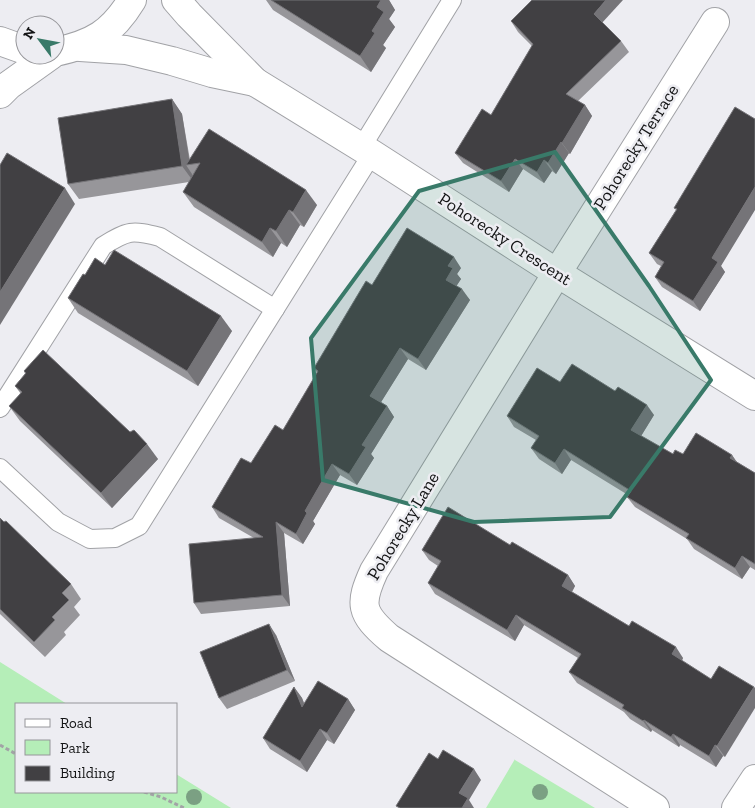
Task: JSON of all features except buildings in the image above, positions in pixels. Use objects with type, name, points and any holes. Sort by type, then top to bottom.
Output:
[{"type":"street","points":[[68,49],[103,34],[122,16],[132,0]]},
{"type":"street","name":"Pohorecky Crescent","points":[[176,0],[255,82],[755,396]]},
{"type":"street","name":"Pohorecky Terrace","points":[[557,273],[715,22]]},
{"type":"street","points":[[0,41],[15,46]]},
{"type":"street","name":"Pohorecky Crescent","points":[[68,49],[126,50],[212,73],[255,82]]},
{"type":"street","points":[[0,94],[9,85],[37,65]]},
{"type":"street","name":"Pohorecky Lane","points":[[557,273],[374,571],[364,596],[365,604],[371,621],[389,638],[655,808]]},
{"type":"street","points":[[736,808],[755,779]]},
{"type":"lane","points":[[0,468],[58,522],[90,539],[115,538],[139,526],[275,308],[451,0]]},
{"type":"lane","points":[[0,408],[103,246],[120,234],[139,232],[160,237],[275,308]]},
{"type":"path","points":[[0,746],[15,754]]},
{"type":"path","points":[[147,793],[184,808]]},
{"type":"highlighted area","points":[[555,152],[649,286],[711,380],[610,517],[474,522],[323,480],[311,338],[419,191]]},
{"type":"green space","points":[[0,662],[65,703],[15,703],[15,793],[178,793],[178,775],[231,808],[0,808]]},
{"type":"green space","points":[[515,760],[595,808],[486,808]]}]
